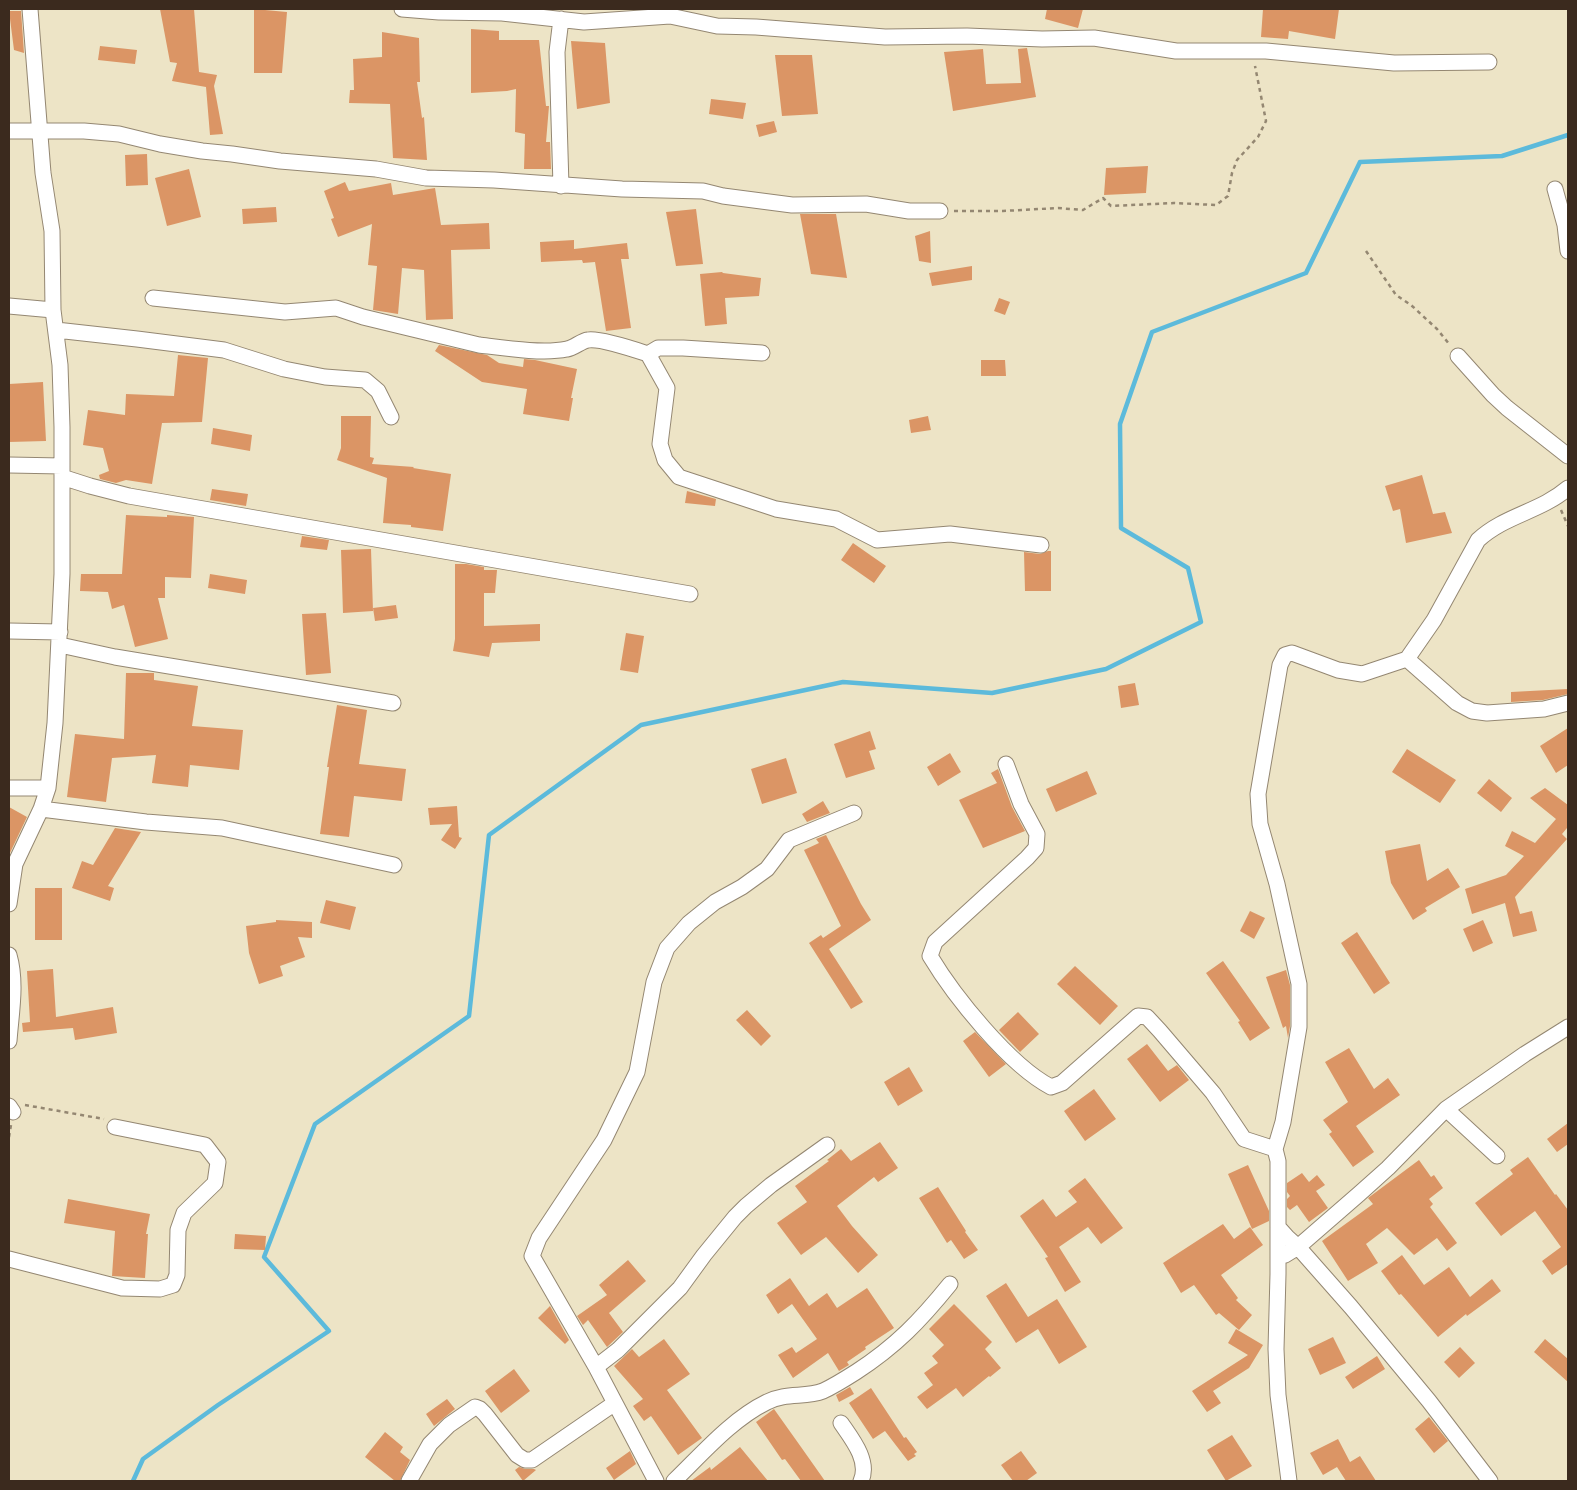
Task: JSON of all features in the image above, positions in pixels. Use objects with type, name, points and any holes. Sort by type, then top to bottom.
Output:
[{"type":"street","points":[[9,904],[15,864],[41,809],[48,788],[53,753],[60,639],[62,471],[60,365],[53,310],[52,230],[43,173],[30,9]]},
{"type":"street","points":[[402,9],[502,13],[584,22],[647,13],[716,26],[756,27],[885,37],[1094,38],[1176,51],[1251,51],[1394,63],[1489,62]]},
{"type":"street","points":[[561,19],[558,52],[561,186]]},
{"type":"street","points":[[9,131],[84,131],[119,134],[188,149],[280,161],[376,169],[426,178],[703,192],[792,204],[866,204],[909,211],[940,211]]},
{"type":"street","points":[[1555,189],[1566,225],[1568,251]]},
{"type":"street","points":[[153,298],[285,312],[336,308],[364,317],[479,345],[551,350],[568,349],[589,340],[621,346],[648,354],[667,388],[660,444],[665,460],[679,477],[776,509],[836,520],[877,540],[950,534],[1041,546]]},
{"type":"street","points":[[9,306],[53,310]]},
{"type":"street","points":[[56,330],[224,350],[284,369],[325,378],[365,380],[378,391],[391,416]]},
{"type":"street","points":[[648,354],[658,348],[762,354]]},
{"type":"street","points":[[1458,356],[1507,408],[1568,456]]},
{"type":"street","points":[[9,465],[62,471],[90,486],[129,496],[690,594]]},
{"type":"street","points":[[1289,1481],[1278,1395],[1276,1349],[1278,1161],[1275,1149],[1300,1027],[1299,984],[1277,884],[1260,824],[1258,794],[1280,665],[1285,655],[1292,653],[1338,670],[1362,674],[1407,659],[1434,620],[1478,540],[1501,523],[1551,501],[1568,488]]},
{"type":"street","points":[[9,631],[60,639],[115,657],[393,703]]},
{"type":"street","points":[[1407,659],[1457,703],[1472,711],[1487,713],[1522,711],[1544,709],[1568,703]]},
{"type":"street","points":[[1006,764],[1021,804],[1037,834],[1036,848],[935,942],[930,956],[938,968],[975,1017],[1012,1057],[1042,1082],[1051,1087],[1062,1083],[1138,1016],[1147,1017],[1213,1093],[1244,1139],[1275,1149]]},
{"type":"street","points":[[9,788],[48,788]]},
{"type":"street","points":[[41,809],[146,822],[222,828],[394,865]]},
{"type":"street","points":[[656,1481],[596,1367],[532,1256],[539,1238],[604,1140],[637,1072],[654,982],[668,948],[689,923],[714,902],[742,887],[767,869],[789,840],[854,812]]},
{"type":"street","points":[[9,955],[13,967],[9,1041]]},
{"type":"street","points":[[1278,1257],[1298,1247],[1378,1178],[1446,1109],[1525,1054],[1568,1027]]},
{"type":"street","points":[[1446,1109],[1497,1156]]},
{"type":"street","points":[[9,1259],[122,1288],[160,1289],[172,1285],[177,1275],[178,1230],[184,1213],[215,1183],[218,1162],[205,1145],[115,1126]]},
{"type":"street","points":[[596,1367],[618,1350],[673,1295],[692,1274],[704,1255],[735,1217],[746,1206],[771,1184],[827,1145]]},
{"type":"street","points":[[1278,1227],[1351,1307],[1429,1402],[1490,1481]]},
{"type":"street","points":[[674,1481],[714,1440],[749,1412],[784,1395],[822,1391],[835,1385],[874,1359],[905,1335],[935,1304],[950,1284]]},
{"type":"street","points":[[409,1481],[430,1444],[449,1425],[475,1407],[485,1414],[517,1455],[525,1460],[532,1460],[615,1403]]},
{"type":"street","points":[[841,1423],[855,1444],[864,1464],[865,1473],[861,1481]]},
{"type":"path","points":[[940,211],[1003,211],[1058,208],[1083,210],[1103,198],[1111,206],[1174,203],[1216,205],[1228,196],[1232,173],[1237,160],[1258,137],[1266,121],[1251,51]]},
{"type":"path","points":[[1366,251],[1396,295],[1411,305],[1437,329],[1458,356]]},
{"type":"path","points":[[11,1109],[25,1105],[103,1118],[115,1126]]},
{"type":"building","points":[[160,9],[194,9],[199,72],[217,75],[214,86],[223,134],[210,135],[206,87],[172,81],[177,63],[170,62]]},
{"type":"building","points":[[254,9],[287,12],[282,73],[254,73]]},
{"type":"building","points":[[1047,9],[1083,9],[1078,28],[1045,19]]},
{"type":"building","points":[[1263,9],[1339,9],[1335,39],[1289,31],[1288,39],[1261,37]]},
{"type":"building","points":[[9,11],[21,11],[24,53],[14,50]]},
{"type":"building","points":[[471,29],[499,31],[499,40],[539,40],[546,106],[549,106],[546,142],[550,142],[551,169],[524,169],[525,134],[515,132],[516,89],[471,93]]},
{"type":"building","points":[[382,32],[419,38],[420,82],[417,82],[422,118],[424,117],[427,160],[393,158],[390,104],[349,103],[350,90],[354,90],[353,59],[382,57]]},
{"type":"building","points":[[571,41],[605,43],[610,103],[577,109]]},
{"type":"building","points":[[100,46],[137,50],[135,64],[98,60]]},
{"type":"building","points":[[1027,48],[1036,97],[953,111],[944,52],[983,49],[986,84],[1021,83],[1018,49]]},
{"type":"building","points":[[775,55],[812,55],[818,114],[782,116]]},
{"type":"building","points":[[711,99],[746,103],[743,119],[709,114]]},
{"type":"building","points":[[774,121],[777,132],[759,137],[756,125]]},
{"type":"building","points":[[147,154],[148,185],[126,186],[125,155]]},
{"type":"building","points":[[1148,166],[1146,193],[1104,195],[1106,168]]},
{"type":"building","points":[[189,169],[201,217],[167,226],[155,178]]},
{"type":"building","points":[[345,182],[349,191],[391,183],[393,195],[435,188],[441,225],[489,223],[490,249],[451,250],[453,319],[426,320],[424,270],[402,268],[398,314],[373,310],[377,266],[368,265],[372,224],[338,237],[331,219],[334,218],[324,191]]},
{"type":"building","points":[[276,207],[277,222],[243,224],[242,209]]},
{"type":"building","points":[[696,209],[703,264],[676,266],[666,212]]},
{"type":"building","points":[[800,214],[836,214],[847,278],[811,274]]},
{"type":"building","points":[[930,231],[931,263],[919,261],[915,236]]},
{"type":"building","points":[[574,240],[574,249],[627,243],[629,259],[621,259],[631,328],[606,331],[595,262],[583,263],[582,260],[541,262],[540,242]]},
{"type":"building","points":[[972,266],[972,280],[932,286],[929,273]]},
{"type":"building","points":[[722,272],[761,278],[759,296],[725,298],[727,324],[705,326],[700,274]]},
{"type":"building","points":[[999,298],[1010,302],[1005,315],[994,311]]},
{"type":"building","points":[[439,345],[487,355],[499,363],[523,367],[524,359],[577,369],[571,398],[573,398],[569,421],[523,414],[527,389],[482,382],[435,351]]},
{"type":"building","points":[[178,355],[208,358],[202,422],[162,423],[152,484],[126,480],[116,483],[100,479],[99,475],[109,471],[103,448],[83,445],[88,410],[125,415],[126,394],[174,396]]},
{"type":"building","points":[[981,360],[1005,360],[1006,376],[981,376]]},
{"type":"building","points":[[43,382],[46,441],[9,442],[9,384]]},
{"type":"building","points":[[341,416],[371,416],[370,457],[374,458],[372,464],[414,467],[451,474],[443,531],[411,527],[411,525],[383,523],[387,478],[337,460],[341,448]]},
{"type":"building","points":[[928,416],[931,430],[911,433],[909,420]]},
{"type":"building","points":[[213,428],[252,435],[250,451],[211,444]]},
{"type":"building","points":[[1422,475],[1433,514],[1445,512],[1452,533],[1406,543],[1400,509],[1393,511],[1385,486]]},
{"type":"building","points":[[212,489],[248,494],[246,506],[210,500]]},
{"type":"building","points":[[687,491],[716,499],[715,506],[685,503]]},
{"type":"building","points":[[126,515],[194,517],[191,578],[165,577],[165,598],[158,598],[168,639],[135,647],[124,605],[112,609],[108,592],[80,591],[81,574],[122,574]]},
{"type":"building","points":[[302,536],[329,540],[327,550],[300,547]]},
{"type":"building","points":[[853,543],[886,566],[874,583],[841,560]]},
{"type":"building","points":[[371,549],[373,611],[343,613],[341,550]]},
{"type":"building","points":[[1051,551],[1051,591],[1025,591],[1024,552],[1040,554]]},
{"type":"building","points":[[455,564],[484,567],[484,570],[497,570],[495,593],[484,593],[484,626],[540,624],[540,641],[492,643],[489,657],[453,651],[455,639]]},
{"type":"building","points":[[210,574],[247,580],[245,594],[208,588]]},
{"type":"building","points":[[396,605],[398,618],[375,621],[373,608]]},
{"type":"building","points":[[326,613],[331,673],[306,675],[302,614]]},
{"type":"building","points":[[626,633],[644,636],[638,673],[620,670]]},
{"type":"building","points":[[126,673],[154,673],[154,680],[198,686],[192,726],[243,730],[239,770],[190,765],[188,787],[152,783],[156,755],[112,758],[106,802],[67,797],[75,734],[124,739]]},
{"type":"building","points":[[1135,683],[1139,705],[1121,708],[1118,686]]},
{"type":"building","points":[[1568,689],[1568,694],[1543,700],[1511,702],[1511,692]]},
{"type":"building","points":[[337,705],[367,710],[359,764],[406,769],[402,801],[354,796],[349,837],[320,834],[329,767],[327,767]]},
{"type":"building","points":[[1568,728],[1568,765],[1556,773],[1540,746]]},
{"type":"building","points":[[870,731],[876,749],[869,751],[875,769],[846,778],[834,744]]},
{"type":"building","points":[[1407,749],[1456,780],[1440,803],[1392,772]]},
{"type":"building","points":[[950,753],[961,772],[938,786],[927,767]]},
{"type":"building","points":[[786,758],[797,793],[762,804],[751,769]]},
{"type":"building","points":[[998,769],[1012,807],[1025,831],[983,848],[959,800],[997,783],[991,773]]},
{"type":"building","points":[[1087,771],[1097,794],[1056,812],[1046,789]]},
{"type":"building","points":[[1489,779],[1512,798],[1501,812],[1477,793]]},
{"type":"building","points":[[1545,788],[1568,805],[1568,828],[1562,834],[1567,839],[1515,897],[1520,914],[1532,911],[1537,931],[1513,937],[1505,903],[1472,914],[1465,889],[1506,875],[1524,856],[1505,846],[1512,831],[1535,843],[1556,819],[1530,798]]},
{"type":"building","points":[[823,801],[830,813],[807,822],[802,814]]},
{"type":"building","points":[[457,806],[459,837],[462,838],[455,849],[441,840],[452,824],[430,825],[428,808]]},
{"type":"building","points":[[9,807],[27,817],[9,855]]},
{"type":"building","points":[[115,828],[141,832],[108,886],[114,888],[110,901],[72,888],[82,861],[93,865]]},
{"type":"building","points":[[826,835],[871,920],[829,949],[863,1002],[851,1009],[809,943],[821,935],[823,938],[841,926],[804,850],[819,843],[816,839]]},
{"type":"building","points":[[1420,844],[1427,881],[1448,868],[1460,887],[1425,908],[1427,911],[1413,920],[1391,883],[1385,851]]},
{"type":"building","points":[[35,888],[62,888],[62,940],[35,940]]},
{"type":"building","points":[[326,900],[356,907],[350,930],[320,923]]},
{"type":"building","points":[[1250,911],[1265,918],[1254,939],[1240,931]]},
{"type":"building","points":[[276,920],[312,922],[312,938],[298,937],[305,957],[280,966],[283,976],[259,984],[249,953],[246,926],[276,922]]},
{"type":"building","points":[[1483,920],[1493,943],[1473,952],[1463,929]]},
{"type":"building","points":[[1357,932],[1390,983],[1374,994],[1341,943]]},
{"type":"building","points":[[1223,961],[1270,1028],[1250,1041],[1238,1022],[1240,1021],[1206,973]]},
{"type":"building","points":[[1075,966],[1118,1006],[1100,1025],[1057,984]]},
{"type":"building","points":[[53,969],[56,1017],[113,1007],[117,1033],[75,1040],[73,1028],[23,1032],[22,1023],[30,1022],[27,971]]},
{"type":"building","points":[[1286,970],[1290,985],[1290,1026],[1288,1038],[1286,1026],[1283,1028],[1266,977]]},
{"type":"building","points":[[747,1010],[771,1036],[761,1046],[736,1020]]},
{"type":"building","points":[[1018,1012],[1039,1034],[1020,1052],[999,1030]]},
{"type":"building","points":[[975,1032],[1006,1064],[989,1077],[963,1041]]},
{"type":"building","points":[[1147,1044],[1168,1071],[1177,1065],[1189,1080],[1160,1102],[1127,1059]]},
{"type":"building","points":[[1349,1048],[1374,1089],[1388,1078],[1400,1095],[1356,1126],[1374,1152],[1353,1167],[1329,1134],[1332,1132],[1323,1120],[1348,1102],[1325,1062]]},
{"type":"building","points":[[909,1067],[923,1091],[898,1106],[884,1082]]},
{"type":"building","points":[[1094,1089],[1116,1119],[1085,1141],[1064,1111]]},
{"type":"building","points":[[1568,1123],[1568,1144],[1557,1152],[1547,1139]]},
{"type":"building","points":[[880,1142],[898,1168],[878,1182],[874,1177],[837,1206],[878,1255],[858,1273],[826,1237],[801,1255],[777,1223],[807,1202],[795,1186],[829,1161],[827,1160],[841,1149],[851,1161]]},
{"type":"building","points":[[1528,1157],[1568,1210],[1568,1264],[1552,1275],[1542,1261],[1561,1247],[1535,1211],[1501,1236],[1475,1203],[1513,1174],[1510,1170]]},
{"type":"building","points":[[1419,1160],[1431,1177],[1434,1175],[1443,1188],[1429,1199],[1433,1204],[1430,1207],[1457,1243],[1447,1251],[1437,1238],[1414,1255],[1387,1228],[1366,1244],[1378,1263],[1348,1281],[1322,1241],[1373,1204],[1368,1198]]},
{"type":"building","points":[[1248,1165],[1269,1211],[1269,1221],[1252,1229],[1228,1174]]},
{"type":"building","points":[[1302,1173],[1309,1182],[1317,1175],[1325,1185],[1316,1191],[1328,1208],[1309,1222],[1297,1205],[1290,1210],[1287,1207],[1287,1199],[1290,1196],[1287,1192],[1287,1183]]},
{"type":"building","points":[[1085,1178],[1123,1228],[1101,1244],[1088,1227],[1059,1247],[1081,1282],[1065,1292],[1045,1258],[1048,1257],[1020,1216],[1043,1199],[1056,1217],[1077,1202],[1068,1191]]},
{"type":"building","points":[[938,1187],[978,1250],[964,1259],[951,1240],[947,1243],[919,1198]]},
{"type":"building","points":[[68,1199],[150,1214],[146,1234],[148,1234],[145,1278],[112,1276],[115,1231],[64,1223]]},
{"type":"building","points":[[1223,1224],[1234,1239],[1250,1227],[1263,1245],[1221,1275],[1238,1298],[1236,1300],[1252,1315],[1239,1330],[1219,1313],[1216,1315],[1194,1285],[1181,1293],[1163,1263]]},
{"type":"building","points":[[235,1234],[266,1236],[265,1250],[234,1249]]},
{"type":"building","points":[[1402,1255],[1424,1285],[1449,1267],[1470,1297],[1492,1279],[1501,1291],[1467,1316],[1466,1314],[1438,1337],[1401,1294],[1399,1295],[1381,1271]]},
{"type":"building","points":[[628,1260],[646,1281],[609,1313],[623,1332],[607,1347],[588,1320],[583,1325],[577,1316],[607,1295],[599,1285]]},
{"type":"building","points":[[790,1278],[809,1306],[827,1293],[837,1308],[867,1288],[894,1328],[865,1347],[866,1349],[847,1362],[849,1365],[839,1371],[828,1353],[793,1378],[778,1355],[792,1347],[796,1353],[817,1339],[792,1304],[778,1314],[766,1295]]},
{"type":"building","points":[[1006,1283],[1028,1317],[1057,1299],[1087,1347],[1059,1364],[1038,1329],[1016,1343],[986,1296]]},
{"type":"building","points":[[954,1304],[992,1342],[985,1349],[1001,1368],[963,1397],[956,1388],[927,1409],[917,1397],[933,1385],[924,1373],[938,1363],[932,1356],[944,1345],[929,1329]]},
{"type":"building","points":[[550,1306],[569,1340],[565,1344],[538,1318]]},
{"type":"building","points":[[1236,1329],[1263,1345],[1249,1368],[1213,1391],[1221,1403],[1207,1412],[1192,1391],[1248,1355],[1228,1343]]},
{"type":"building","points":[[1333,1337],[1346,1363],[1320,1375],[1308,1349]]},
{"type":"building","points":[[664,1339],[690,1374],[667,1390],[702,1438],[678,1455],[651,1416],[644,1421],[633,1406],[643,1399],[614,1366],[632,1349],[639,1357]]},
{"type":"building","points":[[1545,1339],[1568,1359],[1568,1382],[1534,1352]]},
{"type":"building","points":[[1460,1347],[1475,1363],[1459,1378],[1444,1362]]},
{"type":"building","points":[[1377,1356],[1385,1369],[1353,1389],[1345,1377]]},
{"type":"building","points":[[514,1369],[530,1391],[501,1413],[485,1391]]},
{"type":"building","points":[[850,1387],[854,1394],[839,1402],[836,1395]]},
{"type":"building","points":[[871,1388],[904,1438],[906,1437],[917,1452],[914,1454],[916,1456],[908,1461],[885,1431],[873,1439],[849,1403]]},
{"type":"building","points":[[447,1399],[455,1409],[434,1426],[426,1414]]},
{"type":"building","points":[[774,1409],[825,1481],[801,1481],[785,1459],[782,1460],[756,1422]]},
{"type":"building","points":[[1429,1417],[1448,1441],[1434,1453],[1415,1429]]},
{"type":"building","points":[[385,1432],[403,1447],[400,1452],[410,1460],[400,1481],[395,1481],[365,1457]]},
{"type":"building","points":[[1232,1435],[1252,1466],[1226,1481],[1207,1450]]},
{"type":"building","points":[[1338,1439],[1350,1462],[1360,1456],[1376,1481],[1346,1481],[1337,1467],[1323,1475],[1310,1453]]},
{"type":"building","points":[[740,1447],[768,1481],[691,1481],[710,1467],[711,1470]]},
{"type":"building","points":[[630,1451],[636,1464],[614,1480],[606,1468]]},
{"type":"building","points":[[1021,1451],[1037,1473],[1026,1481],[1013,1481],[1001,1465]]},
{"type":"building","points":[[519,1467],[536,1470],[523,1481],[515,1470]]},
{"type":"waterway","points":[[133,1481],[143,1459],[218,1405],[329,1331],[264,1257],[315,1124],[469,1016],[489,835],[641,725],[843,682],[992,693],[1106,669],[1201,622],[1188,568],[1121,528],[1120,424],[1152,332],[1306,273],[1360,162],[1502,156],[1568,135]]}]
